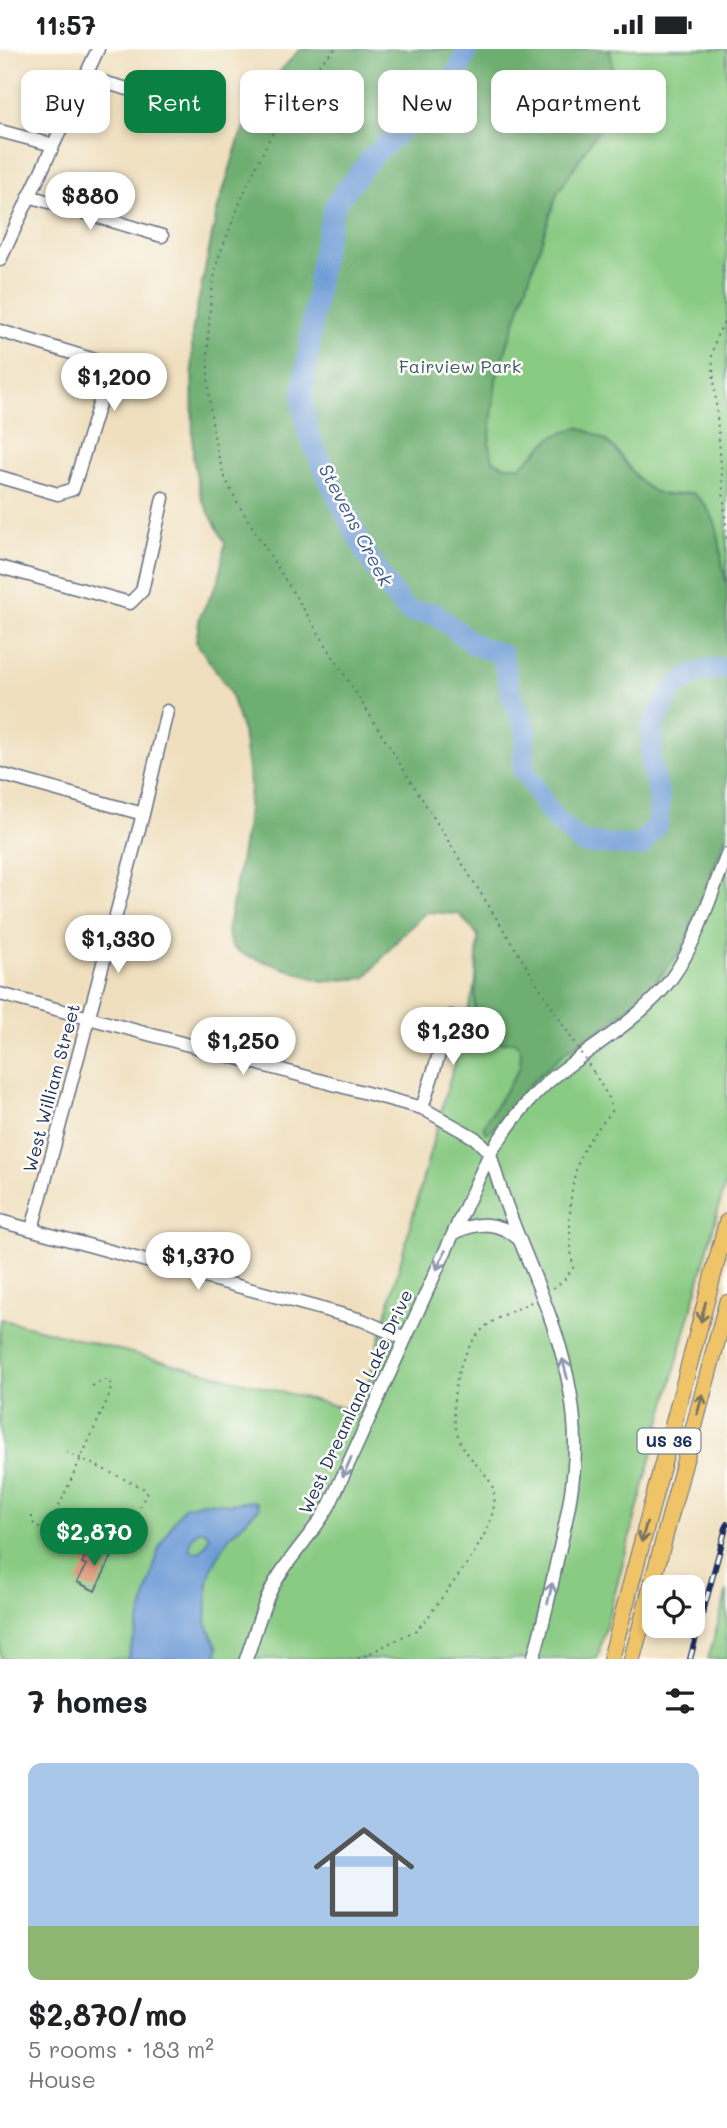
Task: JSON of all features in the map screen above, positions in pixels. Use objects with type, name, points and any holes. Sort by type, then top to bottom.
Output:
[{"type":"main road","name":"US 36","points":[[611,1659],[727,1222]]},
{"type":"main road","name":"US 36","points":[[632,1659],[727,1303]]},
{"type":"street","points":[[88,70],[98,49]]},
{"type":"street","points":[[0,131],[53,145]]},
{"type":"street","points":[[0,260],[59,133]]},
{"type":"street","points":[[29,196],[162,236]]},
{"type":"street","points":[[0,331],[111,365],[73,489],[58,493],[0,477]]},
{"type":"street","points":[[0,567],[130,603],[142,591],[163,498]]},
{"type":"street","name":"West William Street","points":[[32,1229],[143,814],[166,711]]},
{"type":"street","points":[[0,774],[143,814]]},
{"type":"street","name":"West Dreamland Lake Drive","points":[[246,1659],[272,1588],[286,1565],[319,1525],[330,1504],[490,1153],[514,1117],[534,1094],[553,1077],[624,1026],[663,989],[689,950],[727,855]]},
{"type":"street","points":[[0,994],[422,1108],[475,1138],[490,1153],[499,1187],[543,1295],[566,1372],[572,1406],[575,1443],[573,1473],[563,1536],[533,1659]]},
{"type":"street","points":[[422,1108],[451,1016]]},
{"type":"street","points":[[0,1221],[362,1320],[405,1339]]},
{"type":"street","points":[[454,1233],[475,1224],[485,1224],[504,1228],[520,1240]]},
{"type":"path","points":[[335,49],[294,100],[269,137],[216,266],[208,339],[209,377],[218,453],[225,477],[238,504],[594,1073],[609,1098],[612,1111],[591,1137],[578,1164],[572,1198],[573,1268],[564,1280],[543,1295],[485,1327],[469,1347],[456,1378],[455,1415],[462,1445],[493,1483],[494,1504],[486,1531],[427,1619],[416,1630],[358,1659]]},
{"type":"path","points":[[727,316],[713,347],[712,364],[727,539]]},
{"type":"path","points":[[32,1516],[34,1524],[40,1528],[47,1529],[51,1524],[112,1389],[109,1380],[103,1380],[91,1387]]},
{"type":"path","points":[[51,1524],[120,1554],[147,1492],[67,1453]]},
{"type":"green space","points":[[300,49],[610,49],[613,70],[491,70],[491,133],[596,133],[557,194],[496,380],[489,444],[493,460],[504,466],[521,466],[552,437],[578,427],[611,445],[646,487],[668,495],[693,493],[711,514],[719,536],[727,586],[727,833],[682,950],[647,991],[610,1023],[565,1052],[531,1083],[494,1128],[486,1133],[483,1127],[520,1067],[521,1050],[514,1041],[499,1043],[485,1037],[474,1020],[478,935],[459,914],[426,912],[365,978],[322,981],[245,955],[232,947],[227,933],[246,829],[250,786],[243,732],[229,690],[196,642],[200,616],[219,580],[225,543],[201,497],[193,458],[192,332],[217,211],[241,133],[364,133],[364,70],[281,70]]},
{"type":"green space","name":"Fairview Park","points":[[315,49],[727,49],[727,1177],[597,1659],[0,1659],[0,1319],[360,1412],[487,941],[331,133],[364,133],[364,70],[319,70]]},
{"type":"green space","points":[[727,1591],[727,1659],[708,1659]]},
{"type":"water","points":[[252,1501],[257,1502],[259,1508],[229,1537],[212,1568],[208,1582],[206,1623],[218,1648],[216,1659],[127,1659],[159,1548],[174,1521],[184,1507],[204,1502],[229,1504]],"holes":[[[204,1530],[209,1535],[200,1552],[190,1551],[194,1534]]]},
{"type":"building","points":[[94,1547],[112,1556],[95,1591],[77,1582],[86,1565],[82,1563],[87,1552],[91,1554]]},
{"type":"waterway","name":"Stevens Creek","points":[[468,49],[457,73],[418,115],[372,157],[335,204],[323,250],[302,398],[308,433],[367,555],[392,593],[409,612],[434,613],[475,645],[502,654],[511,694],[526,730],[523,769],[553,817],[582,843],[641,846],[658,823],[660,799],[651,764],[652,727],[673,689],[695,673],[727,669]]},
{"type":"railway","points":[[690,1659],[727,1524]]}]
